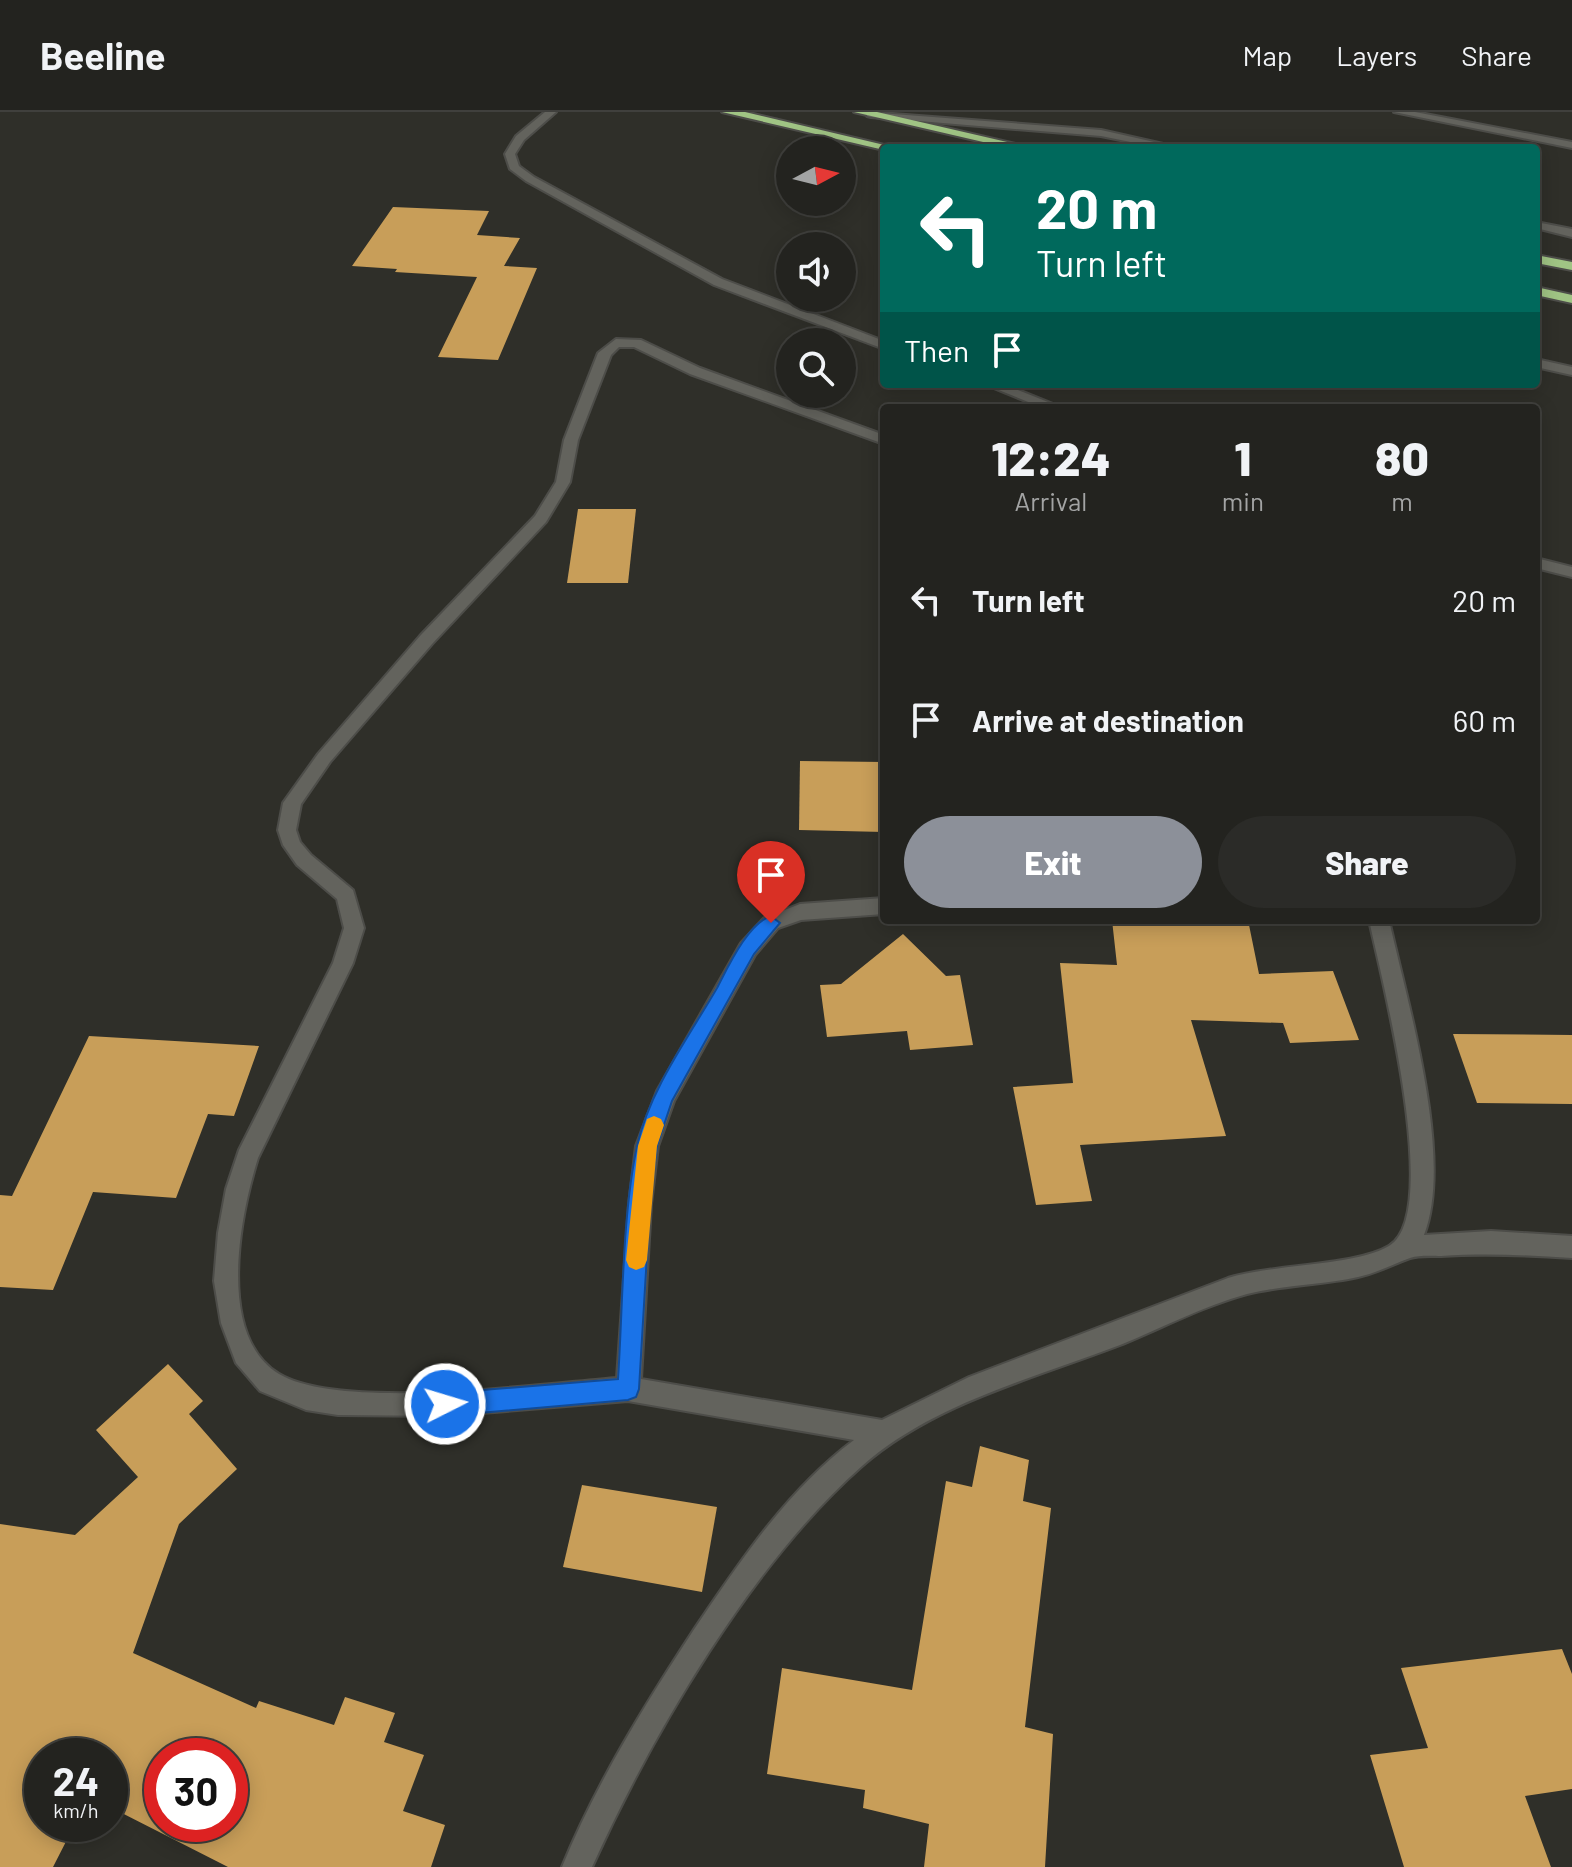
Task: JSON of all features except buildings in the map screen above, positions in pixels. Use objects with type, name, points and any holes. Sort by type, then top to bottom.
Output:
[{"type":"highway","points":[[728,112],[880,146]]},
{"type":"highway","points":[[865,113],[1008,144]]},
{"type":"highway","points":[[1540,260],[1572,266]]},
{"type":"highway","points":[[1540,292],[1572,299]]},
{"type":"street","points":[[551,112],[520,138],[510,154],[514,167],[530,179],[718,282],[880,343]]},
{"type":"street","points":[[1399,112],[1572,145]]},
{"type":"street","points":[[865,113],[1101,133],[1156,144]]},
{"type":"street","points":[[1540,226],[1572,233]]},
{"type":"street","points":[[880,439],[695,371],[636,343],[612,345],[594,378],[571,440],[563,482],[541,519],[426,640],[324,758],[302,786],[288,817],[287,830],[292,845],[304,860],[346,895],[354,928],[343,963],[247,1157],[229,1233],[226,1281],[233,1323],[244,1355],[269,1382],[306,1398],[338,1403],[445,1404],[628,1389],[885,1433]]},
{"type":"street","points":[[1540,364],[1572,371]]},
{"type":"street","points":[[1002,388],[1045,404]]},
{"type":"street","points":[[1540,564],[1572,572]]},
{"type":"street","points":[[628,1389],[640,1204],[647,1146],[664,1098],[748,949],[771,923],[800,912],[880,906]]},
{"type":"street","points":[[577,1867],[603,1812],[660,1710],[753,1567],[807,1500],[885,1433],[957,1396],[1225,1290],[1276,1275],[1383,1261],[1407,1247],[1413,1238],[1421,1190],[1418,1121],[1402,1015],[1380,924]]},
{"type":"street","points":[[1407,1247],[1491,1242],[1572,1247]]},
{"type":"slow traffic","points":[[636,1260],[647,1146],[654,1125]]},
{"type":"route","points":[[445,1404],[628,1389],[640,1204],[647,1146],[664,1098],[748,949],[771,923]]}]
